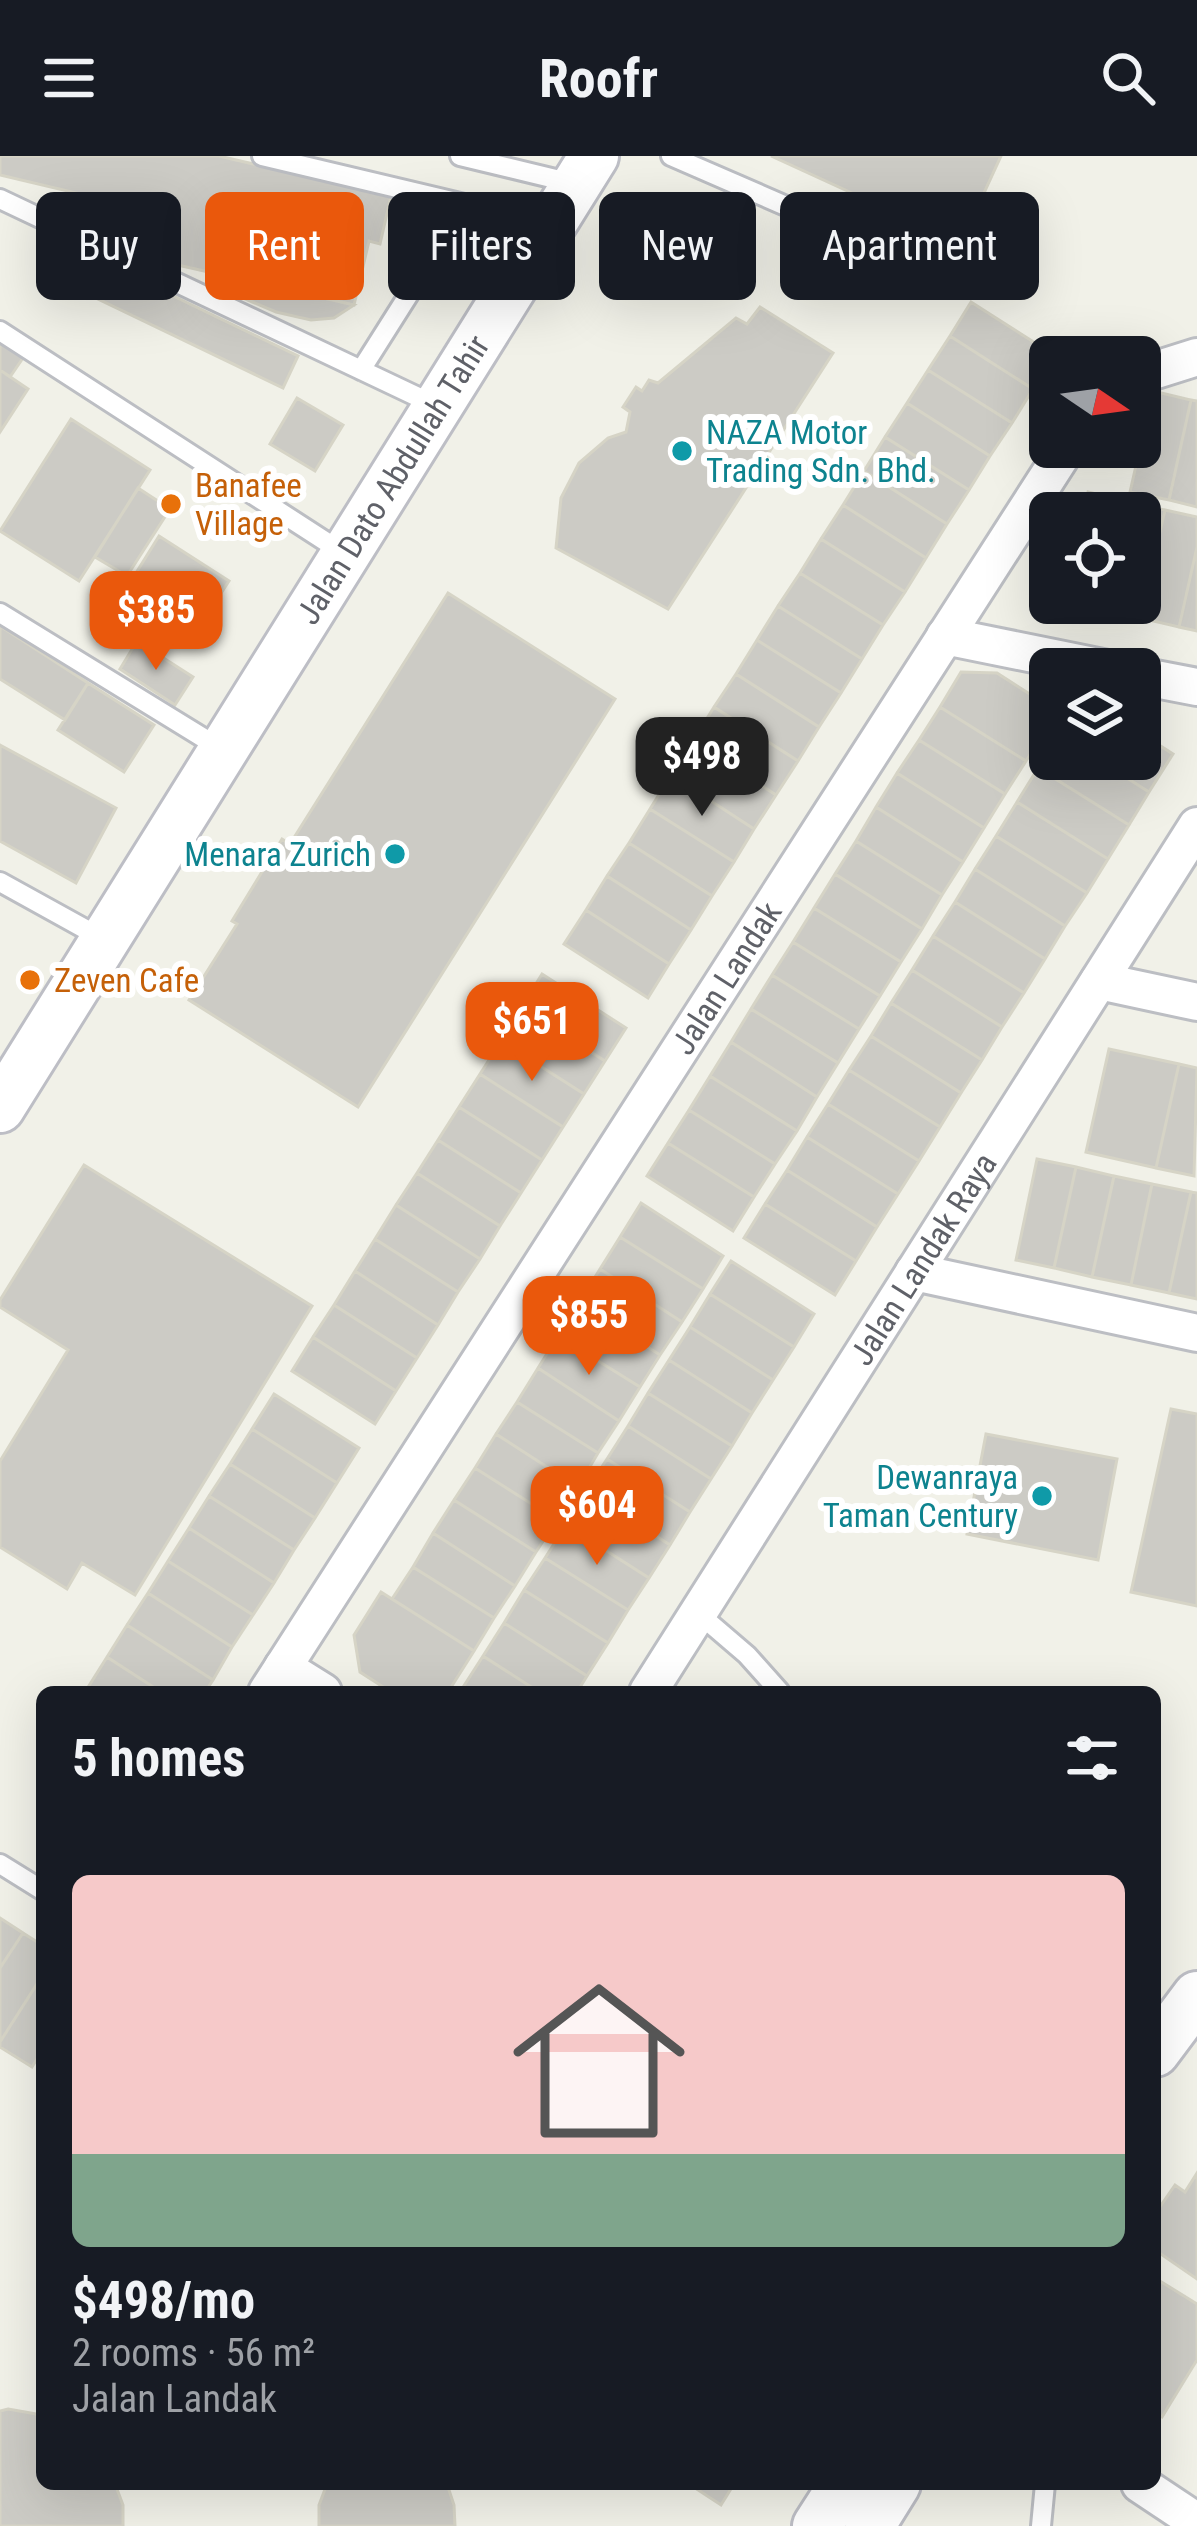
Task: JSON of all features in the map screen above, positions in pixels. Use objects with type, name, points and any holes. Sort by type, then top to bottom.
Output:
[{"type":"street","name":"Jalan Dato Abdullah Tahir","points":[[0,1108],[503,300]]},
{"type":"street","points":[[1161,368],[1197,357]]},
{"type":"street","name":"Jalan Landak","points":[[275,1679],[1054,468]]},
{"type":"street","points":[[946,636],[1029,653]]},
{"type":"street","points":[[1161,680],[1197,687]]},
{"type":"street","name":"Jalan Landak Raya","points":[[652,1686],[1197,826]]},
{"type":"street","points":[[1099,981],[1197,1002]]},
{"type":"street","points":[[914,1272],[1197,1333]]},
{"type":"street","points":[[1161,2045],[1197,1996]]},
{"type":"street","points":[[817,2526],[840,2490]]},
{"type":"street","points":[[870,2526],[892,2490]]},
{"type":"street","points":[[1149,2490],[1197,2522]]},
{"type":"lane","points":[[262,156],[415,192]]},
{"type":"lane","points":[[460,156],[585,170]]},
{"type":"lane","points":[[670,156],[710,164],[780,197]]},
{"type":"lane","points":[[0,199],[437,406]]},
{"type":"lane","points":[[361,370],[405,300]]},
{"type":"lane","points":[[0,331],[345,554]]},
{"type":"lane","points":[[0,614],[223,750]]},
{"type":"lane","points":[[0,882],[105,940]]},
{"type":"lane","points":[[698,1613],[775,1686]]},
{"type":"lane","points":[[0,1864],[36,1886]]},
{"type":"lane","points":[[1041,2526],[1045,2490]]},
{"type":"building","points":[[0,156],[219,156],[388,195],[388,209],[380,244],[369,241],[364,262],[364,192],[205,192],[205,271],[181,266],[181,192],[72,192],[0,175]]},
{"type":"building","points":[[771,156],[1001,156],[984,192],[850,192]]},
{"type":"building","points":[[100,300],[181,300],[298,356],[283,388]]},
{"type":"building","points":[[248,300],[332,300],[354,305],[334,318],[311,320]]},
{"type":"building","points":[[971,302],[1029,339],[1029,386],[950,336]]},
{"type":"building","name":"NAZA Motor Trading Sdn. Bhd.","points":[[760,307],[833,353],[668,609],[556,548],[561,498],[579,463],[608,438],[626,432],[630,412],[623,407],[636,387],[642,391],[649,380],[658,383],[736,318],[747,324]]},
{"type":"building","points":[[950,336],[1029,386],[1029,395],[1012,423],[928,370]]},
{"type":"building","points":[[0,343],[23,358],[10,377],[0,370]]},
{"type":"building","points":[[0,370],[28,389],[0,432]]},
{"type":"building","points":[[928,370],[1012,423],[990,456],[907,403]]},
{"type":"building","points":[[1161,393],[1191,400],[1169,500],[1161,498],[1161,492],[1130,492],[1135,468],[1161,468]]},
{"type":"building","points":[[297,398],[343,425],[315,471],[270,444]]},
{"type":"building","points":[[1191,400],[1197,401],[1197,507],[1169,500]]},
{"type":"building","points":[[907,403],[990,456],[969,490],[885,437]]},
{"type":"building","points":[[71,419],[150,470],[79,581],[0,531]]},
{"type":"building","points":[[885,437],[969,490],[947,524],[864,471]]},
{"type":"building","points":[[864,471],[947,524],[926,558],[843,505]]},
{"type":"building","points":[[138,488],[170,509],[127,576],[95,557]]},
{"type":"building","points":[[843,505],[926,558],[905,592],[821,539]]},
{"type":"building","points":[[1165,510],[1197,517],[1197,547],[1179,627],[1161,623]]},
{"type":"building","points":[[159,536],[229,581],[190,641],[121,597]]},
{"type":"building","points":[[821,539],[905,592],[883,625],[800,573]]},
{"type":"building","points":[[1197,547],[1197,631],[1179,627]]},
{"type":"building","points":[[800,573],[883,625],[862,659],[778,606]]},
{"type":"building","name":"Menara Zurich","points":[[448,593],[615,699],[358,1107],[189,1000],[282,839],[290,844]]},
{"type":"building","points":[[778,606],[862,659],[841,693],[757,640]]},
{"type":"building","points":[[0,626],[88,683],[65,720],[0,679]]},
{"type":"building","points":[[757,640],[841,693],[819,727],[736,674]]},
{"type":"building","points":[[137,641],[193,677],[175,705],[120,669]]},
{"type":"building","points":[[961,672],[997,673],[1029,694],[1029,756],[1026,761],[940,707]]},
{"type":"building","points":[[736,674],[819,727],[798,761],[714,707]]},
{"type":"building","points":[[88,683],[154,725],[124,772],[58,730]]},
{"type":"building","points":[[714,707],[798,761],[776,795],[693,741]]},
{"type":"building","points":[[940,707],[1026,761],[1005,794],[919,740]]},
{"type":"building","points":[[919,740],[1005,794],[984,828],[897,773]]},
{"type":"building","points":[[693,741],[776,795],[754,829],[671,775]]},
{"type":"building","points":[[0,745],[116,808],[76,883],[0,841]]},
{"type":"building","points":[[1161,746],[1173,754],[1161,773]]},
{"type":"building","points":[[897,773],[984,828],[963,862],[876,807]]},
{"type":"building","points":[[671,775],[754,829],[734,862],[650,809]]},
{"type":"building","points":[[1031,780],[1057,780],[1129,825],[1108,859],[1017,802]]},
{"type":"building","points":[[1057,780],[1130,780],[1149,792],[1129,825]]},
{"type":"building","points":[[1130,780],[1157,780],[1149,792]]},
{"type":"building","points":[[1017,802],[1108,859],[1087,893],[996,836]]},
{"type":"building","points":[[876,807],[963,862],[942,895],[856,841]]},
{"type":"building","points":[[650,809],[734,862],[712,896],[629,843]]},
{"type":"building","points":[[996,836],[1087,893],[1065,926],[975,869]]},
{"type":"building","points":[[856,841],[942,895],[922,929],[835,874]]},
{"type":"building","points":[[629,843],[712,896],[691,930],[607,876]]},
{"type":"building","points":[[975,869],[1065,926],[1045,959],[955,902]]},
{"type":"building","points":[[835,874],[922,929],[901,962],[814,908]]},
{"type":"building","points":[[607,876],[691,930],[669,964],[586,910]]},
{"type":"building","points":[[955,902],[1045,959],[1024,993],[933,936]]},
{"type":"building","points":[[814,908],[901,962],[880,996],[793,942]]},
{"type":"building","points":[[586,910],[669,964],[648,998],[564,944]]},
{"type":"building","points":[[933,936],[1024,993],[1002,1027],[912,970]]},
{"type":"building","points":[[793,942],[880,996],[859,1029],[772,975]]},
{"type":"building","points":[[912,970],[1002,1027],[982,1060],[891,1003]]},
{"type":"building","points":[[542,974],[626,1028],[605,1061],[521,1008]]},
{"type":"building","points":[[772,975],[859,1029],[838,1063],[751,1009]]},
{"type":"building","points":[[891,1003],[982,1060],[961,1093],[871,1036]]},
{"type":"building","points":[[521,1008],[605,1061],[584,1094],[501,1041]]},
{"type":"building","points":[[751,1009],[838,1063],[817,1097],[731,1042]]},
{"type":"building","points":[[871,1036],[961,1093],[940,1127],[849,1070]]},
{"type":"building","points":[[501,1041],[584,1094],[563,1127],[480,1074]]},
{"type":"building","points":[[731,1042],[817,1097],[797,1131],[710,1076]]},
{"type":"building","points":[[1109,1049],[1179,1064],[1156,1168],[1086,1152]]},
{"type":"building","points":[[1179,1064],[1197,1068],[1194,1176],[1156,1168]]},
{"type":"building","points":[[849,1070],[940,1127],[919,1161],[828,1104]]},
{"type":"building","points":[[480,1074],[563,1127],[542,1160],[459,1107]]},
{"type":"building","points":[[710,1076],[797,1131],[775,1164],[689,1110]]},
{"type":"building","points":[[828,1104],[919,1161],[898,1194],[807,1137]]},
{"type":"building","points":[[459,1107],[542,1160],[521,1193],[438,1140]]},
{"type":"building","points":[[689,1110],[775,1164],[754,1197],[668,1143]]},
{"type":"building","points":[[807,1137],[898,1194],[877,1227],[787,1170]]},
{"type":"building","points":[[438,1140],[521,1193],[500,1226],[417,1173]]},
{"type":"building","points":[[668,1143],[754,1197],[733,1231],[647,1176]]},
{"type":"building","points":[[1037,1159],[1076,1167],[1054,1268],[1016,1260]]},
{"type":"building","points":[[84,1165],[312,1306],[135,1595],[82,1563],[67,1589],[0,1547],[0,1461],[68,1350],[0,1307],[0,1300]]},
{"type":"building","points":[[1076,1167],[1114,1176],[1092,1277],[1054,1268]]},
{"type":"building","points":[[787,1170],[877,1227],[856,1261],[765,1204]]},
{"type":"building","points":[[417,1173],[500,1226],[480,1259],[396,1205]]},
{"type":"building","points":[[1114,1176],[1152,1184],[1131,1285],[1092,1277]]},
{"type":"building","points":[[1152,1184],[1191,1192],[1169,1293],[1131,1285]]},
{"type":"building","points":[[1191,1192],[1197,1193],[1197,1299],[1169,1293]]},
{"type":"building","points":[[641,1203],[723,1256],[703,1289],[620,1237]]},
{"type":"building","points":[[765,1204],[856,1261],[835,1295],[744,1238]]},
{"type":"building","points":[[396,1205],[480,1259],[458,1292],[375,1239]]},
{"type":"building","points":[[620,1237],[703,1289],[682,1322],[600,1269]]},
{"type":"building","points":[[375,1239],[458,1292],[438,1325],[355,1271]]},
{"type":"building","points":[[731,1261],[814,1314],[794,1347],[710,1294]]},
{"type":"building","points":[[600,1269],[682,1322],[660,1355],[579,1303]]},
{"type":"building","points":[[355,1271],[438,1325],[417,1358],[334,1305]]},
{"type":"building","points":[[710,1294],[794,1347],[773,1380],[690,1327]]},
{"type":"building","points":[[579,1303],[660,1355],[640,1387],[558,1336]]},
{"type":"building","points":[[334,1305],[417,1358],[396,1391],[313,1337]]},
{"type":"building","points":[[690,1327],[773,1380],[752,1413],[669,1360]]},
{"type":"building","points":[[558,1336],[640,1387],[619,1421],[538,1368]]},
{"type":"building","points":[[313,1337],[396,1391],[375,1424],[292,1371]]},
{"type":"building","points":[[669,1360],[752,1413],[732,1446],[648,1393]]},
{"type":"building","points":[[538,1368],[619,1421],[598,1453],[517,1402]]},
{"type":"building","points":[[648,1393],[732,1446],[711,1479],[628,1426]]},
{"type":"building","points":[[274,1394],[359,1448],[337,1483],[252,1429]]},
{"type":"building","points":[[517,1402],[598,1453],[578,1487],[496,1434]]},
{"type":"building","points":[[1171,1409],[1197,1414],[1197,1606],[1131,1592]]},
{"type":"building","points":[[628,1426],[711,1479],[690,1512],[607,1459]]},
{"type":"building","points":[[252,1429],[337,1483],[315,1518],[230,1464]]},
{"type":"building","points":[[496,1434],[578,1487],[557,1520],[475,1468]]},
{"type":"building","name":"Dewanraya Taman Century","points":[[986,1434],[1117,1459],[1098,1560],[967,1534]]},
{"type":"building","points":[[607,1459],[690,1512],[670,1545],[586,1491]]},
{"type":"building","points":[[230,1464],[315,1518],[294,1550],[209,1496]]},
{"type":"building","points":[[475,1468],[557,1520],[536,1552],[454,1500]]},
{"type":"building","points":[[586,1491],[670,1545],[649,1578],[566,1525]]},
{"type":"building","points":[[209,1496],[294,1550],[274,1583],[189,1528]]},
{"type":"building","points":[[454,1500],[536,1552],[515,1586],[433,1533]]},
{"type":"building","points":[[566,1525],[649,1578],[628,1610],[545,1558]]},
{"type":"building","points":[[189,1528],[274,1583],[253,1615],[168,1561]]},
{"type":"building","points":[[433,1533],[515,1586],[494,1618],[413,1567]]},
{"type":"building","points":[[545,1558],[628,1610],[608,1643],[524,1590]]},
{"type":"building","points":[[168,1561],[253,1615],[232,1647],[148,1593]]},
{"type":"building","points":[[413,1567],[494,1618],[474,1651],[392,1599]]},
{"type":"building","points":[[524,1590],[608,1643],[587,1676],[504,1623]]},
{"type":"building","points":[[381,1592],[474,1651],[452,1686],[382,1686],[360,1672],[354,1635]]},
{"type":"building","points":[[148,1593],[232,1647],[213,1680],[127,1625]]},
{"type":"building","points":[[504,1623],[587,1676],[581,1686],[530,1686],[483,1656]]},
{"type":"building","points":[[127,1625],[213,1680],[209,1686],[152,1686],[107,1657]]},
{"type":"building","points":[[483,1656],[530,1686],[464,1686]]},
{"type":"building","points":[[107,1657],[152,1686],[89,1686]]},
{"type":"building","points":[[0,1918],[23,1933],[0,1968]]},
{"type":"building","points":[[23,1933],[36,1941],[36,1985],[0,2042],[0,1968]]},
{"type":"building","points":[[36,1985],[36,2061],[32,2067],[0,2047]]},
{"type":"building","points":[[1197,2173],[1197,2279],[1161,2254],[1161,2205],[1175,2185],[1185,2192]]},
{"type":"building","points":[[1161,2282],[1197,2304],[1197,2360],[1162,2417]]},
{"type":"building","points":[[0,2411],[36,2414],[36,2490],[117,2490],[123,2526],[0,2526]]},
{"type":"building","points":[[325,2490],[449,2490],[455,2526],[319,2526]]},
{"type":"building","points":[[698,2490],[730,2490],[721,2505]]},
{"type":"place","name":"NAZA Motor Trading Sdn. Bhd.","points":[[682,451]]},
{"type":"place","name":"Banafee Village","points":[[171,504]]},
{"type":"place","name":"Menara Zurich","points":[[395,854]]},
{"type":"place","name":"Zeven Cafe","points":[[30,980]]},
{"type":"place","name":"Dewanraya Taman Century","points":[[1042,1496]]}]
